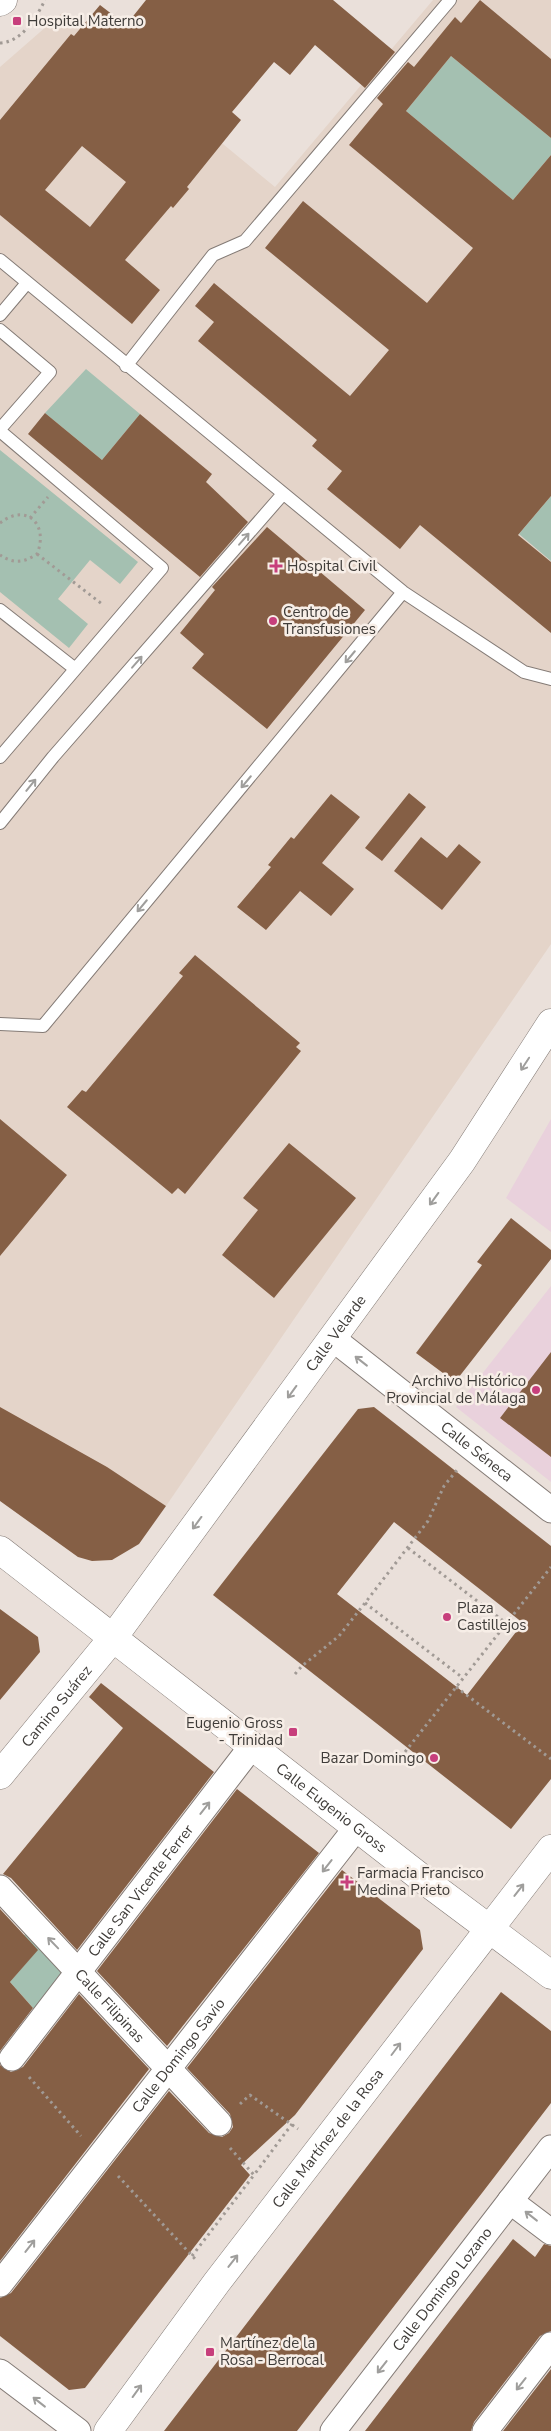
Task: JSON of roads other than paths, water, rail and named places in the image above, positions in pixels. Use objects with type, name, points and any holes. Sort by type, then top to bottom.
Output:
[{"type":"main road","name":"Calle Velarde","points":[[112,1639],[462,1160],[551,1023]]},
{"type":"main road","name":"Calle Eugenio Gross","points":[[0,1550],[112,1639],[551,1975]]},
{"type":"main road","name":"Camino Suárez","points":[[0,1775],[112,1639]]},
{"type":"main road","name":"Calle Martínez de la Rosa","points":[[108,2431],[217,2282],[551,1849]]},
{"type":"street","name":"Calle Séneca","points":[[332,1338],[551,1510]]},
{"type":"street","name":"Calle San Vicente Ferrer","points":[[12,2058],[252,1746]]},
{"type":"street","name":"Calle Domingo Savio","points":[[0,2284],[358,1827]]},
{"type":"street","name":"Calle Filipinas","points":[[0,1888],[80,1971],[219,2123]]},
{"type":"street","name":"Calle Domingo Lozano","points":[[333,2431],[551,2148]]},
{"type":"street","points":[[510,2201],[551,2232]]},
{"type":"street","points":[[485,2431],[551,2346]]},
{"type":"street","points":[[0,2372],[78,2431]]},
{"type":"lane","points":[[126,366],[213,255],[245,241],[450,0]]},
{"type":"lane","points":[[0,261],[282,495],[403,592],[524,672],[551,679]]},
{"type":"lane","points":[[0,314],[27,283]]},
{"type":"lane","points":[[0,330],[50,372],[0,430],[162,568],[74,668],[0,757]]},
{"type":"lane","points":[[0,823],[53,757],[282,495]]},
{"type":"lane","points":[[0,1024],[43,1026],[403,592]]},
{"type":"lane","points":[[0,610],[74,668]]},
{"type":"place","name":"Hospital Materno","points":[[17,21]]},
{"type":"place","name":"Hospital Civil","points":[[276,566]]},
{"type":"place","name":"Centro de Transfusiones","points":[[273,621]]},
{"type":"place","name":"Archivo Histórico Provincial de Málaga","points":[[536,1390]]},
{"type":"place","name":"Plaza Castillejos","points":[[447,1617]]},
{"type":"place","name":"Eugenio Gross - Trinidad","points":[[293,1732]]},
{"type":"place","name":"Bazar Domingo","points":[[434,1758]]},
{"type":"place","name":"Farmacia Francisco Medina Prieto","points":[[347,1882]]},
{"type":"place","name":"Martínez de la Rosa - Berrocal","points":[[210,2352]]}]
